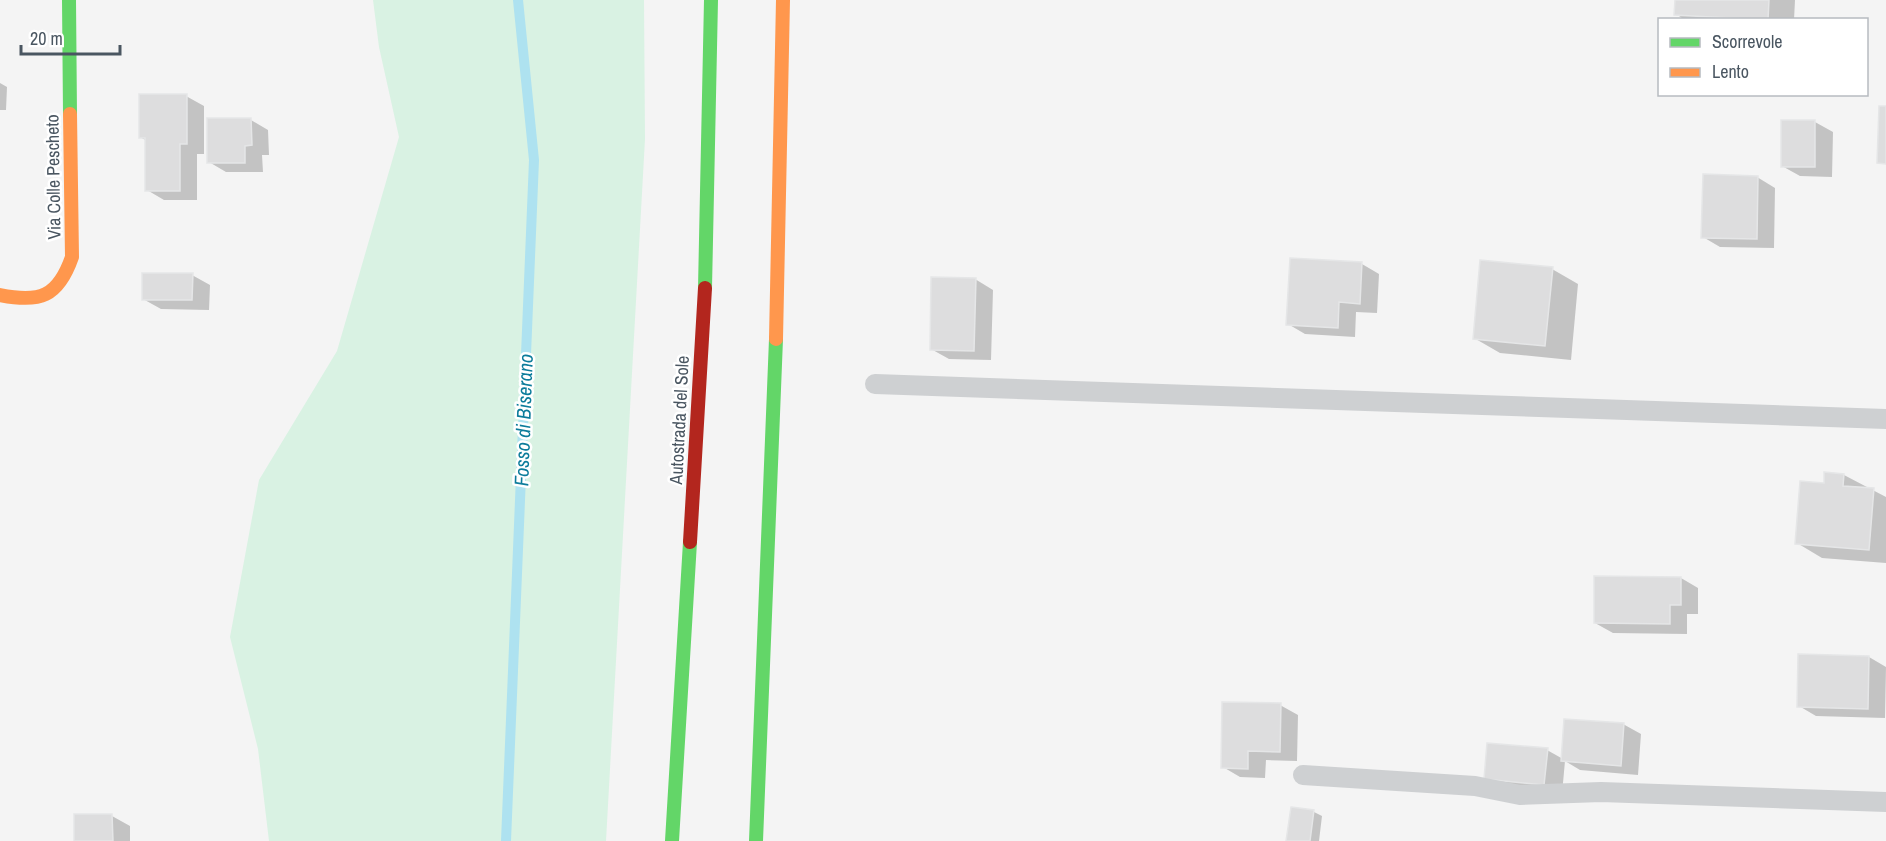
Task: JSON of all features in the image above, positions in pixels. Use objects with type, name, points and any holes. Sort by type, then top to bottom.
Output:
[{"type":"main road","name":"Via Colle Pescheto","points":[[0,296],[29,300],[45,297],[65,277],[72,257],[69,0]]},
{"type":"main road","name":"Autostrada del Sole","points":[[672,841],[706,268],[711,0]]},
{"type":"main road","points":[[756,841],[778,296],[783,0]]},
{"type":"lane","points":[[875,384],[1886,419]]},
{"type":"lane","points":[[1303,775],[1475,786],[1520,795],[1601,792],[1886,802]]},
{"type":"green space","points":[[373,0],[644,0],[645,139],[606,841],[269,841],[258,749],[230,637],[259,480],[337,351],[399,137],[379,47]]},
{"type":"building","points":[[1675,0],[1769,0],[1768,18],[1674,15]]},
{"type":"building","points":[[139,94],[187,94],[187,144],[180,144],[180,191],[145,191],[145,138],[139,138]]},
{"type":"building","points":[[1879,106],[1886,106],[1886,164],[1877,163]]},
{"type":"building","points":[[207,118],[251,118],[252,145],[245,146],[245,163],[207,163]]},
{"type":"building","points":[[1781,120],[1815,120],[1815,167],[1781,167]]},
{"type":"building","points":[[1703,174],[1758,176],[1757,239],[1701,238]]},
{"type":"building","points":[[1290,258],[1362,262],[1360,304],[1339,302],[1338,328],[1286,325]]},
{"type":"building","points":[[1480,260],[1553,267],[1545,346],[1473,339]]},
{"type":"building","points":[[142,273],[193,273],[192,300],[142,300]]},
{"type":"building","points":[[931,277],[976,278],[974,351],[930,350]]},
{"type":"building","points":[[1824,472],[1844,474],[1843,486],[1874,488],[1869,550],[1795,544],[1800,481],[1824,483]]},
{"type":"building","points":[[1594,576],[1681,577],[1681,605],[1670,605],[1670,624],[1594,623]]},
{"type":"building","points":[[1798,654],[1869,656],[1868,709],[1797,707]]},
{"type":"building","points":[[1222,702],[1281,703],[1280,752],[1248,751],[1248,769],[1221,768]]},
{"type":"building","points":[[1564,719],[1624,723],[1621,766],[1561,761]]},
{"type":"building","points":[[1487,743],[1548,748],[1544,785],[1484,779]]},
{"type":"building","points":[[1291,807],[1314,810],[1310,841],[1286,841]]},
{"type":"building","points":[[74,814],[112,814],[113,841],[74,841]]},
{"type":"waterway","name":"Fosso di Biserano","points":[[506,841],[534,160],[518,0]]},
{"type":"traffic: fast","points":[[69,0],[70,114]]},
{"type":"traffic: fast","points":[[705,288],[711,0]]},
{"type":"traffic: fast","points":[[756,841],[776,339]]},
{"type":"traffic: fast","points":[[672,841],[690,542]]},
{"type":"traffic: slow","points":[[776,339],[783,0]]},
{"type":"traffic: slow","points":[[0,295],[26,298],[46,294],[54,289],[67,270],[72,257],[70,114]]},
{"type":"traffic: jam","points":[[690,542],[705,288]]}]
